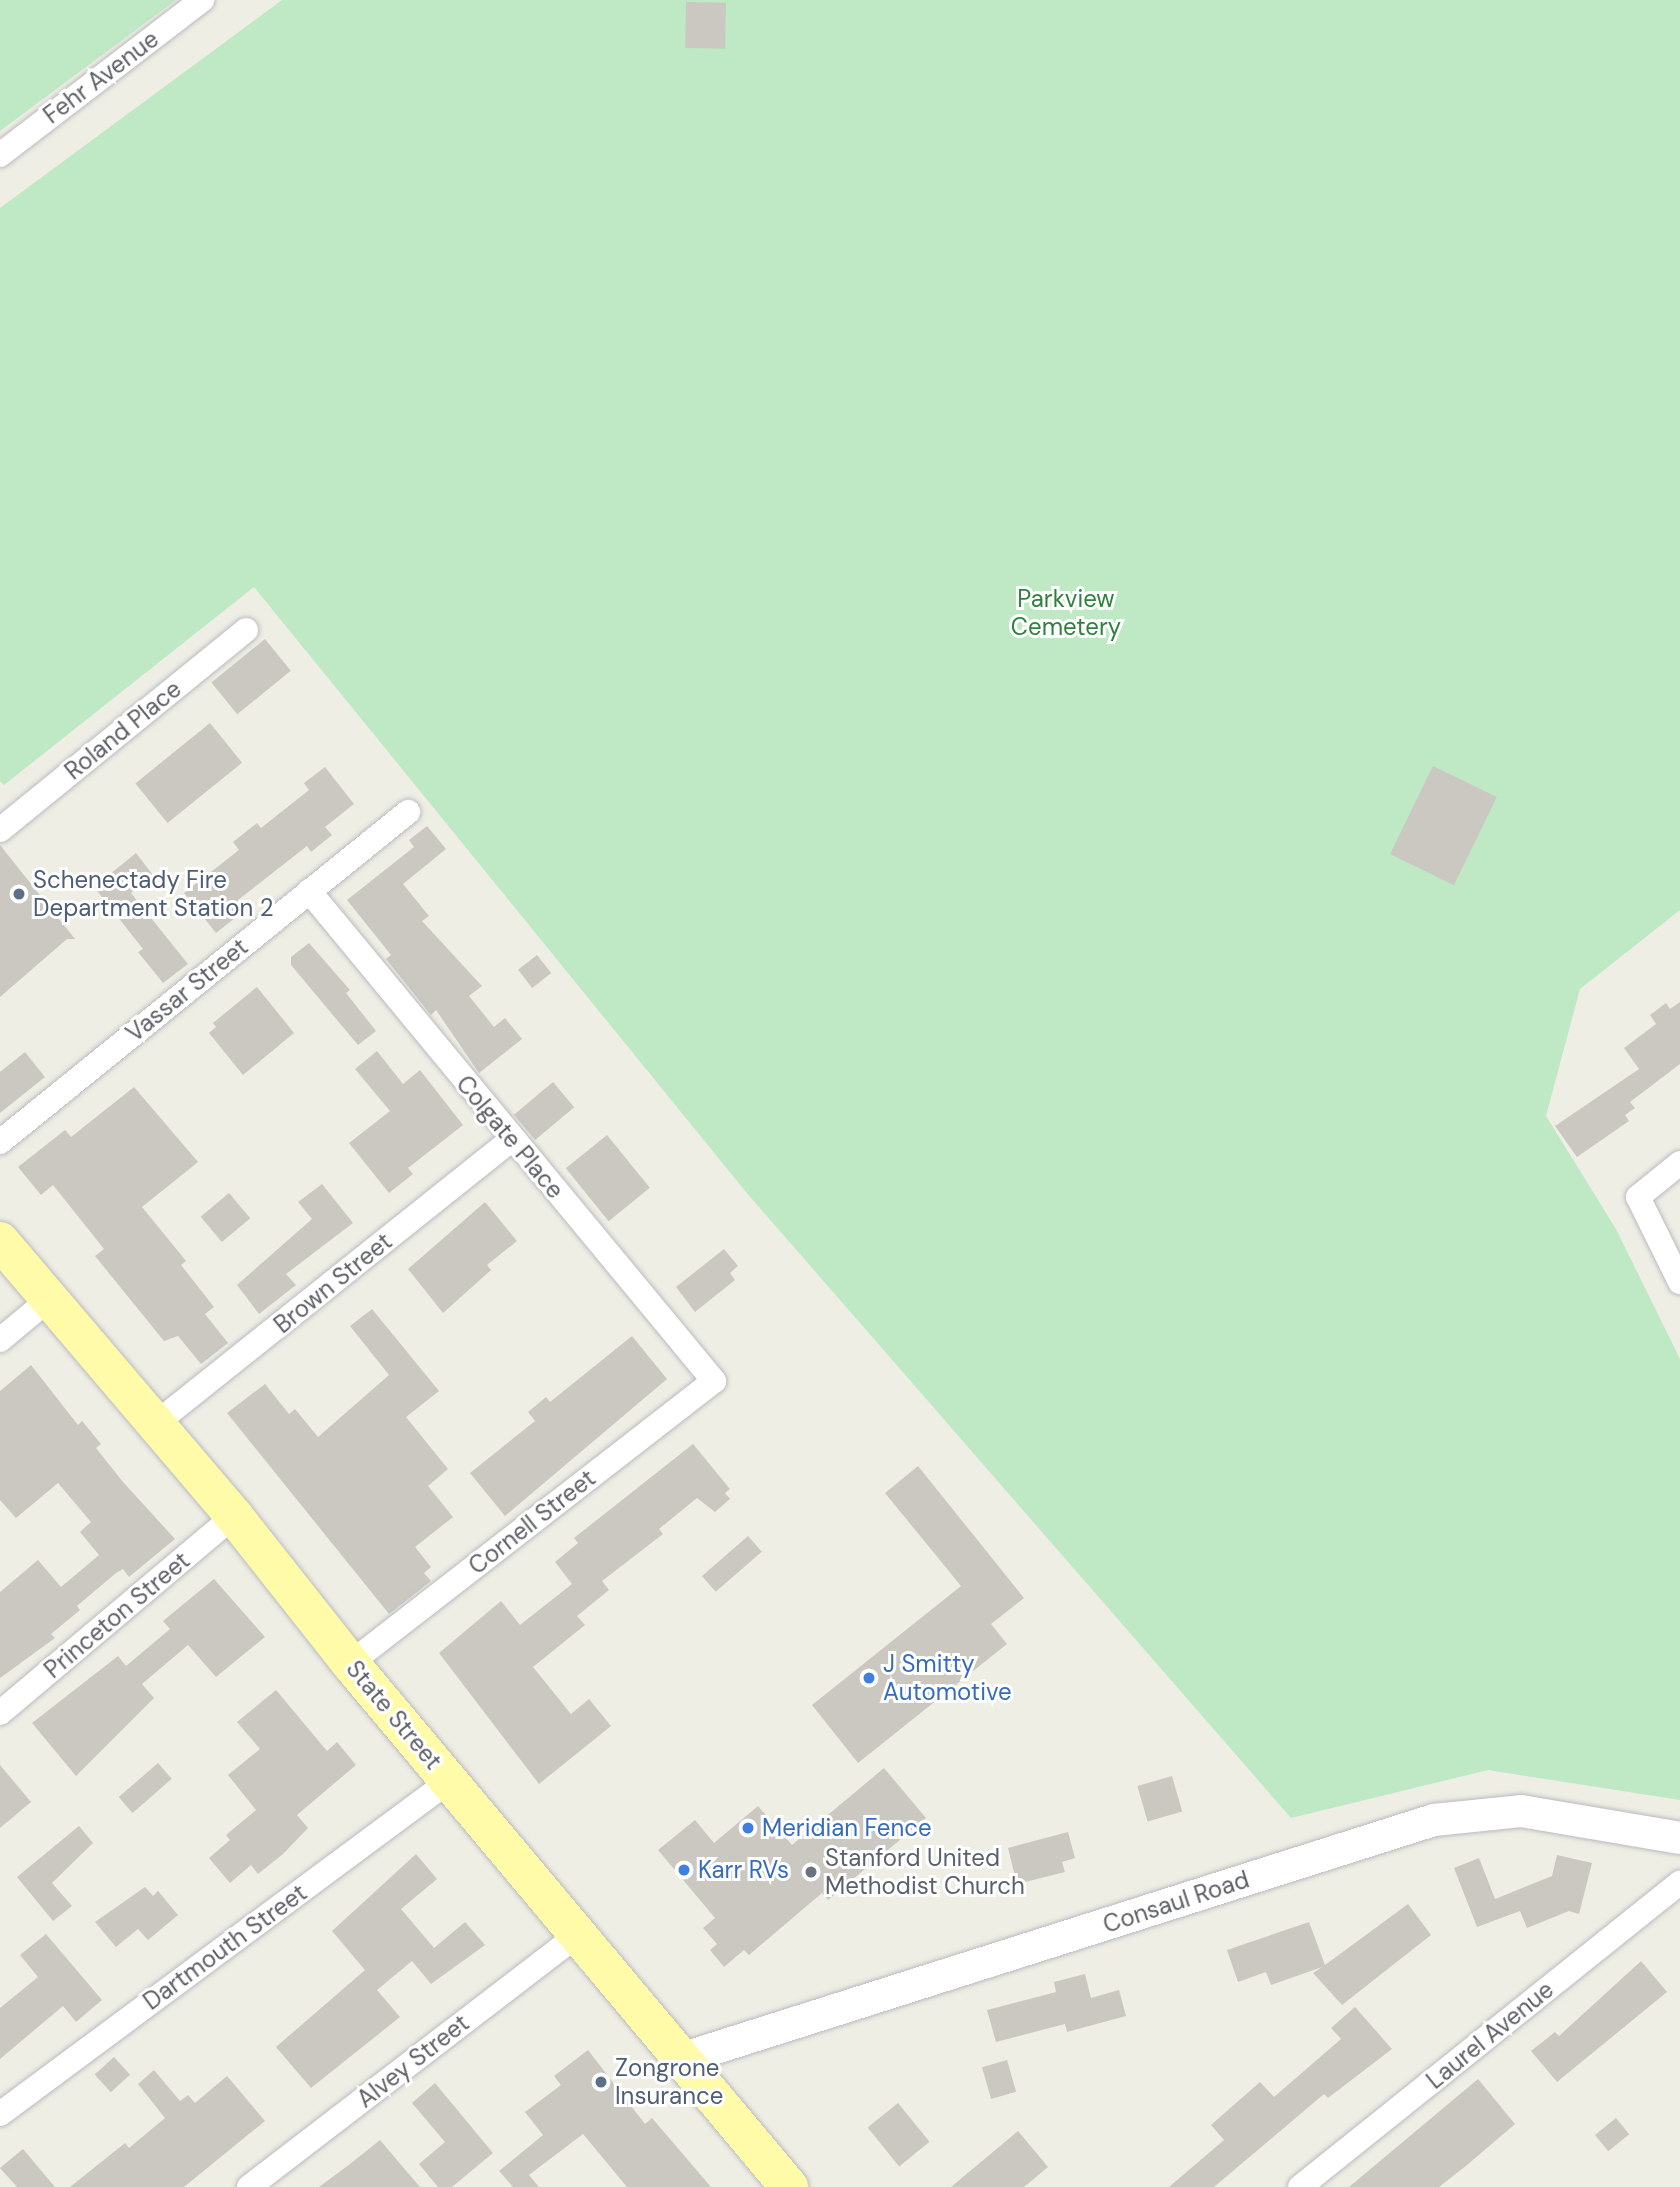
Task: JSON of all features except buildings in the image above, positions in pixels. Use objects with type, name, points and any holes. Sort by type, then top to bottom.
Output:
[{"type":"main road","name":"State Street","points":[[0,1241],[234,1516],[350,1663],[783,2185]]},
{"type":"street","name":"Fehr Avenue","points":[[0,155],[202,0]]},
{"type":"street","name":"Roland Place","points":[[0,830],[246,630]]},
{"type":"street","name":"Vassar Street","points":[[0,1142],[408,812]]},
{"type":"street","name":"Colgate Place","points":[[309,891],[511,1140],[713,1381]]},
{"type":"street","name":"Brown Street","points":[[154,1425],[511,1140]]},
{"type":"street","points":[[1680,1163],[1637,1197],[1680,1282]]},
{"type":"street","points":[[0,1340],[48,1300]]},
{"type":"street","name":"Cornell Street","points":[[350,1663],[713,1381]]},
{"type":"street","name":"Princeton Street","points":[[0,1713],[234,1516]]},
{"type":"street","name":"Dartmouth Street","points":[[0,2114],[449,1781]]},
{"type":"street","name":"Consaul Road","points":[[681,2059],[1434,1820],[1521,1811],[1680,1838]]},
{"type":"street","name":"Laurel Avenue","points":[[1300,2187],[1680,1884]]},
{"type":"street","name":"Alvey Street","points":[[249,2187],[577,1935]]},
{"type":"green space","points":[[0,0],[176,0],[0,131]]},
{"type":"green space","name":"Parkview Cemetery","points":[[282,0],[1680,0],[1680,910],[1580,989],[1546,1116],[1616,1229],[1680,1359],[1680,1800],[1488,1770],[1291,1818],[746,1192],[254,587],[4,785],[0,781],[0,208]]},
{"type":"place","name":"Schenectady Fire Department Station 2","points":[[19,894]]},
{"type":"place","name":"J Smitty Automotive","points":[[869,1678]]},
{"type":"place","name":"Meridian Fence","points":[[748,1828]]},
{"type":"place","name":"Karr RVs","points":[[684,1870]]},
{"type":"place","name":"Stanford United Methodist Church","points":[[811,1872]]},
{"type":"place","name":"Zongrone Insurance","points":[[601,2082]]}]
